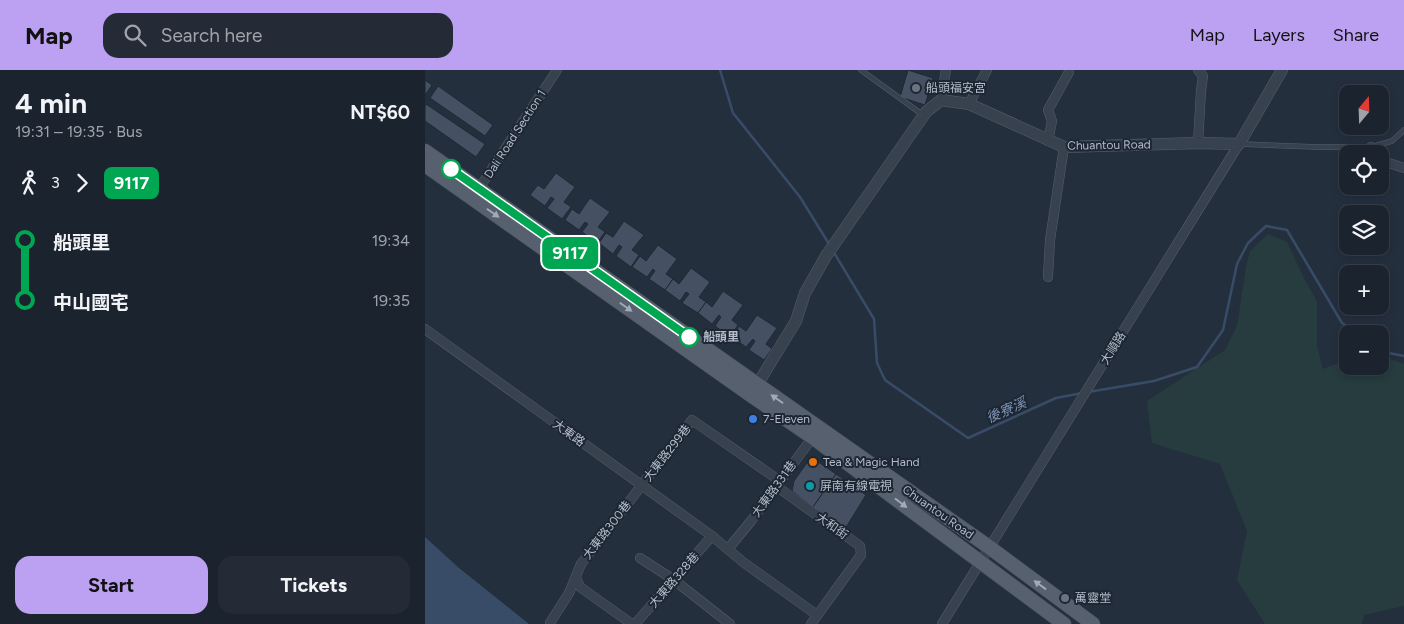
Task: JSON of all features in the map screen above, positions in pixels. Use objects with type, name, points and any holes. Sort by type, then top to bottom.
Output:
[{"type":"main road","name":"Chuantou Road","points":[[425,151],[476,194],[816,433],[989,547],[1093,624]]},
{"type":"main road","name":"Chuantou Road","points":[[425,165],[476,194]]},
{"type":"main road","name":"Chuantou Road","points":[[816,433],[981,562],[1064,624]]},
{"type":"street","name":"Dali Road Section 1","points":[[476,194],[557,70]]},
{"type":"street","points":[[753,389],[796,321],[805,293],[826,256],[926,112],[941,100],[946,70]]},
{"type":"street","points":[[969,104],[987,70]]},
{"type":"street","points":[[1198,70],[1203,76],[1198,143]]},
{"type":"street","name":"大順路","points":[[942,624],[1239,144],[1282,70]]},
{"type":"street","points":[[1048,141],[1052,121],[1048,110],[1069,72]]},
{"type":"street","name":"Chuantou Road","points":[[941,100],[969,104],[1064,147],[1198,143],[1239,144]]},
{"type":"street","points":[[1048,277],[1050,240],[1064,147]]},
{"type":"street","points":[[1389,162],[1404,168]]},
{"type":"street","name":"大東路","points":[[425,329],[712,536],[743,562],[817,615]]},
{"type":"street","name":"大東路299巷","points":[[642,485],[692,420]]},
{"type":"street","name":"大和街","points":[[692,420],[860,546],[861,555],[811,624]]},
{"type":"street","name":"大東路331巷","points":[[728,550],[816,433]]},
{"type":"street","name":"大東路300巷","points":[[550,623],[569,594],[581,564],[642,485]]},
{"type":"street","name":"大東路328巷","points":[[634,624],[712,536]]},
{"type":"street","points":[[640,558],[675,580],[730,624]]},
{"type":"street","points":[[576,578],[580,587],[634,624]]},
{"type":"lane","points":[[861,70],[924,115]]},
{"type":"lane","name":"Chuantou Road","points":[[1384,145],[1392,141],[1404,130]]},
{"type":"lane","name":"Chuantou Road","points":[[1239,144],[1339,148]]},
{"type":"green space","points":[[1268,234],[1287,242],[1317,301],[1317,346],[1323,369],[1339,363],[1339,375],[1389,375],[1389,358],[1404,364],[1404,606],[1364,615],[1362,624],[1265,624],[1237,580],[1247,531],[1220,464],[1152,443],[1147,401],[1225,350],[1237,326],[1250,251]]},
{"type":"water","points":[[425,537],[459,568],[529,624],[425,624]]},
{"type":"building","name":"船頭福安宮","points":[[908,70],[933,78],[925,105],[900,97]]},
{"type":"building","points":[[425,80],[432,85],[426,94],[425,94]]},
{"type":"building","points":[[438,86],[493,125],[485,136],[430,98]]},
{"type":"building","points":[[426,104],[485,144],[476,157],[425,121]]},
{"type":"building","points":[[556,173],[575,187],[564,202],[571,207],[562,219],[547,208],[554,199],[551,197],[545,206],[530,195],[538,185],[544,189]]},
{"type":"building","points":[[590,198],[610,212],[598,227],[605,232],[597,243],[582,232],[588,224],[585,222],[579,230],[565,220],[572,209],[579,214]]},
{"type":"building","points":[[624,221],[644,235],[632,250],[639,255],[631,267],[616,256],[622,247],[619,245],[613,254],[599,243],[606,233],[613,237]]},
{"type":"building","points":[[658,245],[677,259],[666,274],[673,279],[665,290],[649,279],[655,271],[653,269],[647,277],[632,267],[640,256],[646,261]]},
{"type":"building","points":[[691,268],[710,282],[699,297],[706,302],[698,313],[682,303],[689,294],[686,292],[680,301],[665,290],[673,279],[679,284]]},
{"type":"building","points":[[723,291],[743,305],[732,320],[738,325],[730,337],[715,326],[721,317],[719,315],[712,324],[698,313],[706,302],[712,307]]},
{"type":"building","points":[[757,315],[777,328],[766,344],[772,349],[764,360],[749,350],[755,341],[753,339],[746,347],[732,337],[739,326],[746,331]]},
{"type":"building","name":"屏南有線電視","points":[[811,457],[836,474],[813,507],[792,491],[794,481]]},
{"type":"building","points":[[836,474],[866,495],[845,529],[813,507]]},
{"type":"waterway","name":"後寮溪","points":[[720,70],[733,113],[800,197],[829,244]]},
{"type":"waterway","name":"後寮溪","points":[[1088,392],[1154,381],[1197,367],[1223,330],[1237,264],[1248,243],[1266,226],[1287,230],[1342,323],[1345,325]]},
{"type":"waterway","name":"後寮溪","points":[[833,251],[874,319],[877,363],[885,380],[968,438],[1056,398],[1082,393]]},
{"type":"waterway","name":"後寮溪","points":[[1389,353],[1404,356]]},
{"type":"bus line","name":"9117","points":[[451,169],[689,337]]},
{"type":"place","name":"船頭福安宮","points":[[916,88]]},
{"type":"place","name":"船頭里","points":[[689,337]]},
{"type":"place","name":"7-Eleven","points":[[753,419]]},
{"type":"place","name":"Tea & Magic Hand","points":[[813,462]]},
{"type":"place","name":"屏南有線電視","points":[[810,486]]},
{"type":"place","name":"萬靈堂","points":[[1065,598]]}]
